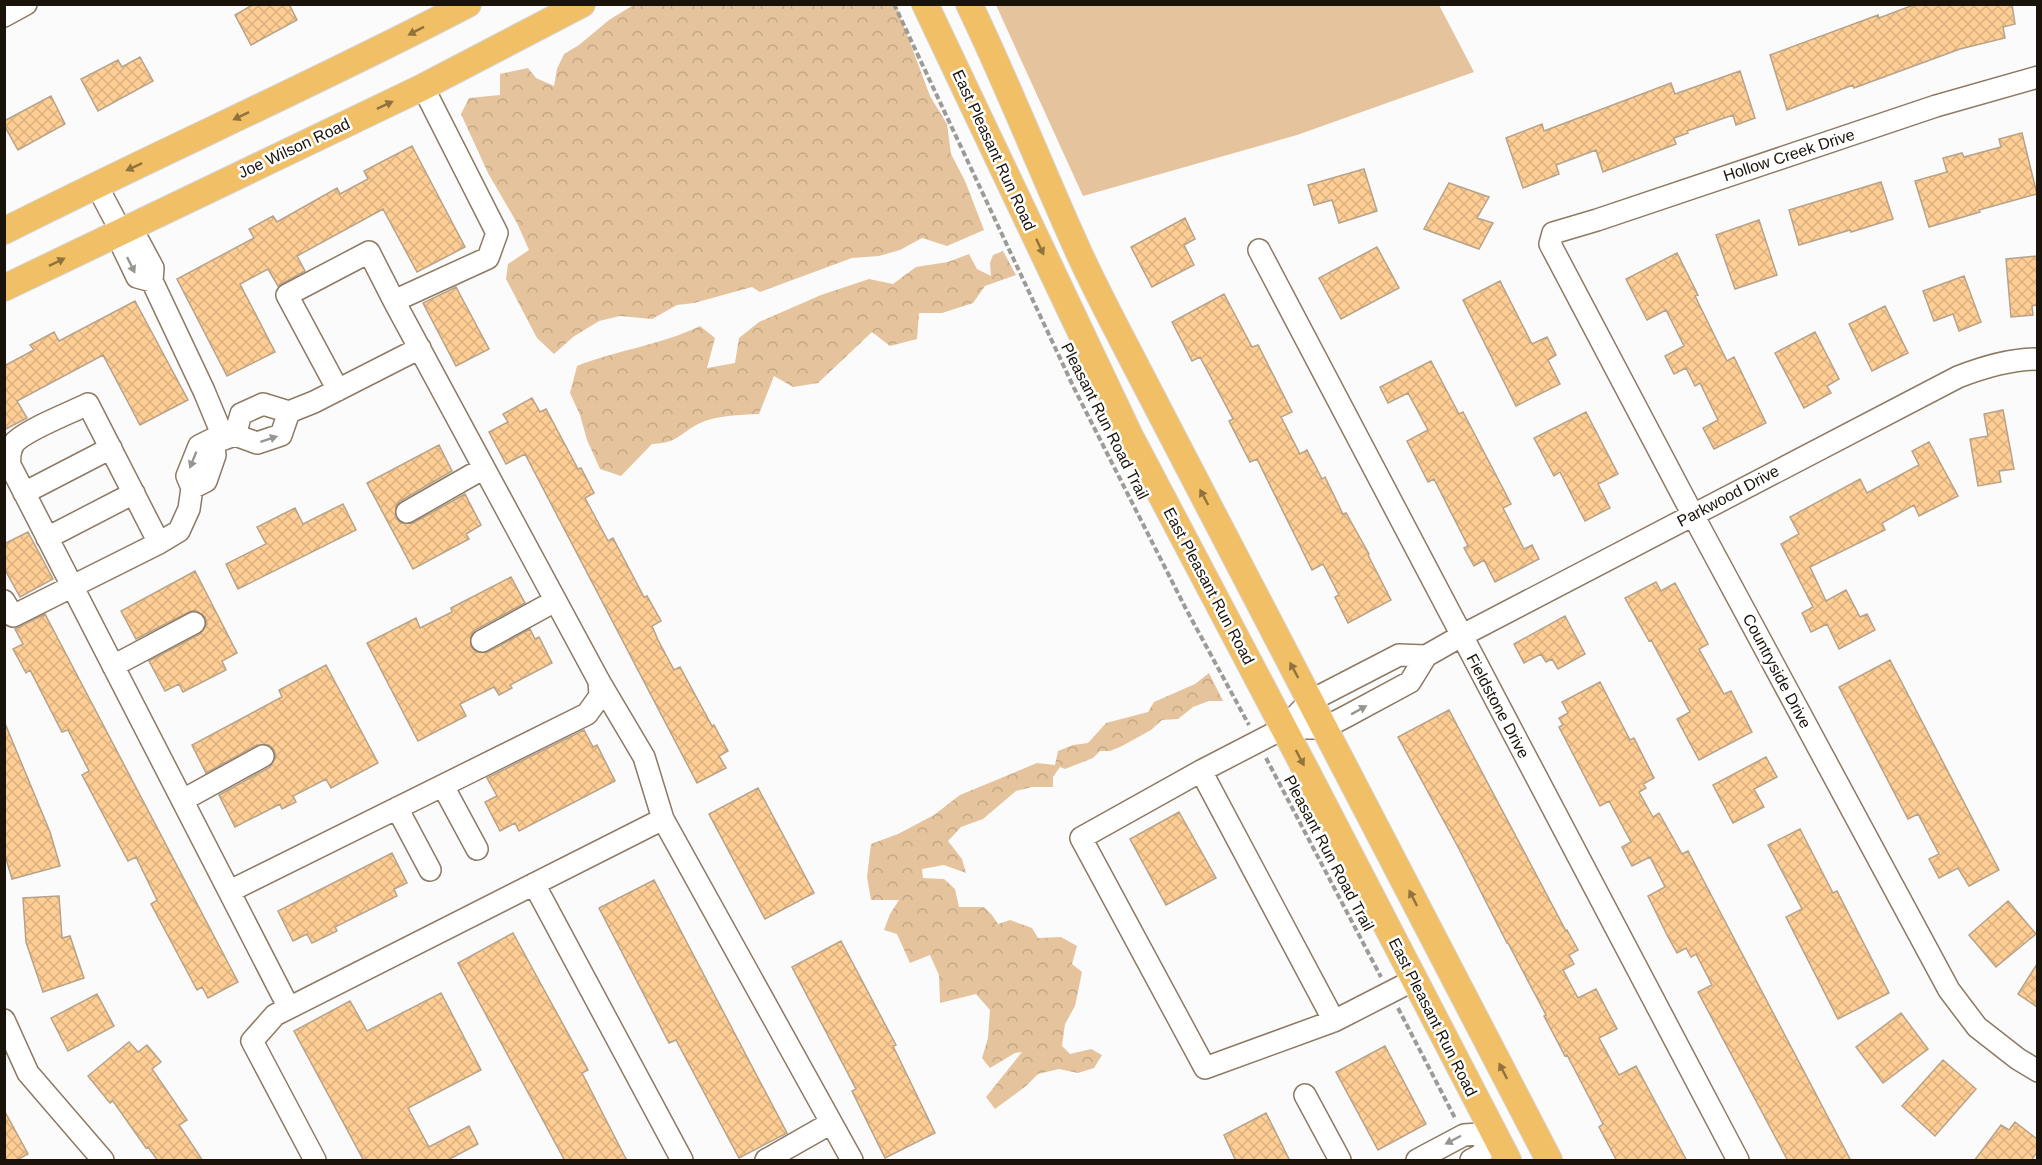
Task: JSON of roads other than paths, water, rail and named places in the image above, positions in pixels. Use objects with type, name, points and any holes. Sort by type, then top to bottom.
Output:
[{"type":"main road","points":[[4,231],[96,184],[389,45],[468,4]]},
{"type":"main road","name":"Joe Wilson Road","points":[[4,288],[123,234],[423,87],[582,4]]},
{"type":"main road","name":"East Pleasant Run Road","points":[[925,4],[1130,436],[1508,1161]]},
{"type":"main road","points":[[969,4],[1002,72],[1027,136],[1076,247],[1124,343],[1549,1161]]},
{"type":"main road","points":[[1493,1133],[1525,1115]]},
{"type":"street","points":[[4,16],[26,4]]},
{"type":"street","name":"Hollow Creek Drive","points":[[1550,244],[1553,233],[1936,106],[2037,77]]},
{"type":"street","points":[[394,301],[488,258],[497,233],[423,87]]},
{"type":"street","points":[[96,184],[123,234],[123,248],[137,277],[152,281],[224,438]]},
{"type":"street","name":"Countryside Drive","points":[[1550,244],[1949,990],[1977,1027],[2037,1071]]},
{"type":"street","name":"Fieldstone Drive","points":[[1259,250],[1738,1161]]},
{"type":"street","points":[[338,390],[287,295],[369,252],[555,601],[644,757],[663,819],[852,1161]]},
{"type":"street","points":[[224,438],[241,414],[263,404],[289,412],[420,348]]},
{"type":"street","name":"Parkwood Drive","points":[[1284,728],[1324,728],[1410,681],[1426,656],[1461,636],[1958,377],[1983,367],[2037,358]]},
{"type":"street","points":[[159,543],[88,404],[25,435],[14,443],[9,455],[10,465],[24,494],[289,1008]]},
{"type":"street","points":[[4,601],[13,616],[72,588],[179,531],[189,509],[192,488],[187,476],[199,446],[224,438],[257,443],[281,435],[289,412]]},
{"type":"street","points":[[24,494],[111,448]]},
{"type":"street","points":[[407,512],[484,468]]},
{"type":"street","points":[[47,538],[134,494]]},
{"type":"street","points":[[482,641],[555,601]]},
{"type":"street","points":[[113,666],[194,623]]},
{"type":"street","name":"Parkwood Drive","points":[[1284,728],[1310,701],[1399,655],[1426,656]]},
{"type":"street","points":[[230,891],[587,714],[600,696],[599,681]]},
{"type":"street","points":[[1284,728],[1081,838],[1205,1068],[1334,1021],[1414,980]]},
{"type":"street","points":[[183,800],[263,756]]},
{"type":"street","points":[[1201,771],[1334,1021]]},
{"type":"street","points":[[443,786],[477,849]]},
{"type":"street","points":[[397,808],[430,870]]},
{"type":"street","points":[[315,1161],[252,1041],[275,1015],[663,819]]},
{"type":"street","points":[[534,884],[682,1161]]},
{"type":"street","points":[[4,1020],[28,1073],[103,1161]]},
{"type":"street","points":[[1305,1095],[1340,1161]]},
{"type":"street","points":[[766,1161],[831,1123]]},
{"type":"street","points":[[1417,1161],[1464,1135],[1493,1133]]},
{"type":"street","points":[[1471,1161],[1481,1155],[1493,1133]]}]
